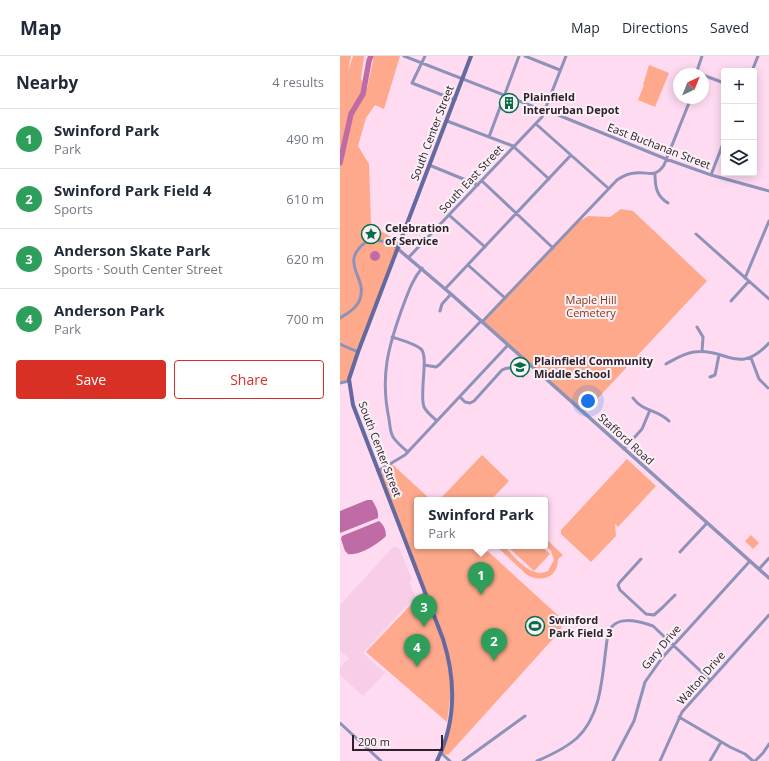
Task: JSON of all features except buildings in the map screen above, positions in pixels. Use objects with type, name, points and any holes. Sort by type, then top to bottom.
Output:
[{"type":"main road","name":"South Center Street","points":[[437,761],[449,727],[452,704],[452,684],[448,655],[353,405],[349,381],[358,352],[471,56]]},
{"type":"street","name":"East Buchanan Street","points":[[404,56],[545,110],[666,159],[711,175],[769,191]]},
{"type":"street","points":[[425,56],[412,83],[455,100]]},
{"type":"street","points":[[489,137],[520,56]]},
{"type":"street","points":[[525,56],[560,70]]},
{"type":"street","name":"South East Street","points":[[409,257],[536,124],[545,110],[566,56]]},
{"type":"street","points":[[698,68],[702,56]]},
{"type":"street","points":[[753,68],[758,56]]},
{"type":"street","points":[[709,77],[721,82]]},
{"type":"street","points":[[424,365],[439,366],[617,180],[627,174],[637,172],[656,173],[662,168],[689,104]]},
{"type":"street","points":[[447,120],[514,147],[549,179]]},
{"type":"street","points":[[536,124],[608,188]]},
{"type":"street","points":[[711,175],[721,150]]},
{"type":"street","points":[[445,289],[571,155]]},
{"type":"street","points":[[429,165],[478,184]]},
{"type":"street","points":[[656,173],[656,185],[658,192],[662,199],[668,203]]},
{"type":"street","points":[[482,181],[553,248]]},
{"type":"street","points":[[449,215],[485,247]]},
{"type":"street","points":[[745,278],[769,221]]},
{"type":"street","points":[[696,234],[769,299]]},
{"type":"street","points":[[340,318],[352,310],[360,298],[362,288],[354,263],[354,255],[361,245],[375,240],[398,248]]},
{"type":"street","name":"Stafford Road","points":[[398,248],[482,321],[769,578]]},
{"type":"street","points":[[468,265],[505,298]]},
{"type":"street","points":[[408,452],[393,437],[387,411],[386,371],[392,337],[413,279],[422,268]]},
{"type":"street","points":[[731,301],[749,281]]},
{"type":"street","points":[[440,311],[442,304],[451,294]]},
{"type":"street","points":[[697,327],[703,337],[702,352]]},
{"type":"street","points":[[392,337],[421,349],[424,355],[422,380],[423,404],[426,411],[437,421]]},
{"type":"street","points":[[666,364],[688,353],[702,352],[742,360],[751,358],[760,353],[769,343]]},
{"type":"street","points":[[340,344],[358,352]]},
{"type":"street","points":[[378,471],[398,461],[408,452],[508,345]]},
{"type":"street","points":[[710,377],[715,375],[719,355]]},
{"type":"street","points":[[751,358],[759,379],[768,388]]},
{"type":"street","points":[[460,397],[465,402],[470,403],[474,401],[502,370],[506,368],[512,368],[523,376]]},
{"type":"street","points":[[340,383],[349,381]]},
{"type":"street","points":[[633,398],[639,405],[663,414],[669,421]]},
{"type":"street","points":[[624,449],[642,429],[650,410]]},
{"type":"street","points":[[680,552],[707,523]]},
{"type":"street","points":[[759,569],[769,558]]},
{"type":"street","points":[[641,559],[618,585],[620,590],[646,614],[654,615],[675,595]]},
{"type":"street","name":"Gary Drive","points":[[613,761],[634,721],[647,678],[673,645],[750,561]]},
{"type":"street","points":[[643,623],[646,614]]},
{"type":"street","name":"Walton Drive","points":[[660,761],[679,717],[687,706],[769,615]]},
{"type":"street","points":[[537,761],[543,760],[577,738],[593,715],[600,691],[608,634],[614,624],[621,620],[653,626],[710,680]]},
{"type":"street","points":[[463,761],[525,716]]},
{"type":"street","points":[[679,717],[721,742],[745,754],[754,761],[763,753],[769,744]]},
{"type":"street","points":[[340,723],[381,761]]},
{"type":"street","points":[[710,761],[721,742]]},
{"type":"street","points":[[441,753],[450,761]]},
{"type":"shaded area","points":[[373,251],[377,251],[379,252],[379,260],[373,261],[370,258],[370,254]]},
{"type":"shaded area","points":[[367,500],[372,500],[377,511],[378,518],[340,533],[340,511]]},
{"type":"shaded area","points":[[379,521],[386,532],[386,536],[383,539],[368,549],[357,553],[348,554],[345,551],[341,539],[342,536]]},
{"type":"shaded area","points":[[394,546],[400,549],[412,580],[409,582],[415,596],[363,653],[385,673],[363,696],[340,675],[340,667],[349,658],[340,651],[340,605]]},
{"type":"green space","points":[[340,56],[351,56],[348,71],[353,56],[364,56],[361,79],[367,89],[374,56],[400,56],[384,109],[375,105],[366,118],[358,146],[369,164],[371,225],[399,242],[349,381],[340,384]]},
{"type":"green space","points":[[649,65],[669,73],[655,107],[638,100],[644,85]]},
{"type":"green space","name":"Maple Hill Cemetery","points":[[621,209],[633,211],[707,281],[584,413],[482,322],[572,226],[588,216],[610,217]]},
{"type":"green space","points":[[482,455],[509,481],[494,497],[442,497]]},
{"type":"green space","points":[[627,459],[656,486],[618,527],[615,524],[616,536],[591,562],[561,534],[561,530]]},
{"type":"green space","points":[[392,464],[428,497],[414,497],[414,549],[485,549],[563,620],[561,630],[448,755],[441,753],[449,727],[452,684],[447,722],[366,652],[423,592],[378,471]]},
{"type":"green space","points":[[751,535],[759,543],[753,549],[745,541]]},
{"type":"green space","points":[[548,541],[563,555],[558,559],[555,570],[552,574],[548,577],[538,578],[527,575],[499,549],[507,549],[524,566],[530,570],[542,573],[548,571],[554,560],[551,551],[548,548]]},
{"type":"green space","points":[[510,549],[545,549],[550,554],[534,571]]},
{"type":"waterway","points":[[340,163],[351,114],[363,94],[371,56]]},
{"type":"place","name":"Plainfield Interurban Depot","points":[[509,103]]},
{"type":"place","name":"Celebration of Service","points":[[371,234]]},
{"type":"place","name":"Plainfield Community Middle School","points":[[520,367]]},
{"type":"place","name":"Swinford Park","points":[[481,595]]},
{"type":"place","name":"Swinford Park Field 3","points":[[535,626]]},
{"type":"place","name":"Anderson Skate Park","points":[[424,627]]},
{"type":"place","name":"Swinford Park Field 4","points":[[494,661]]},
{"type":"place","name":"Anderson Park","points":[[417,667]]}]
